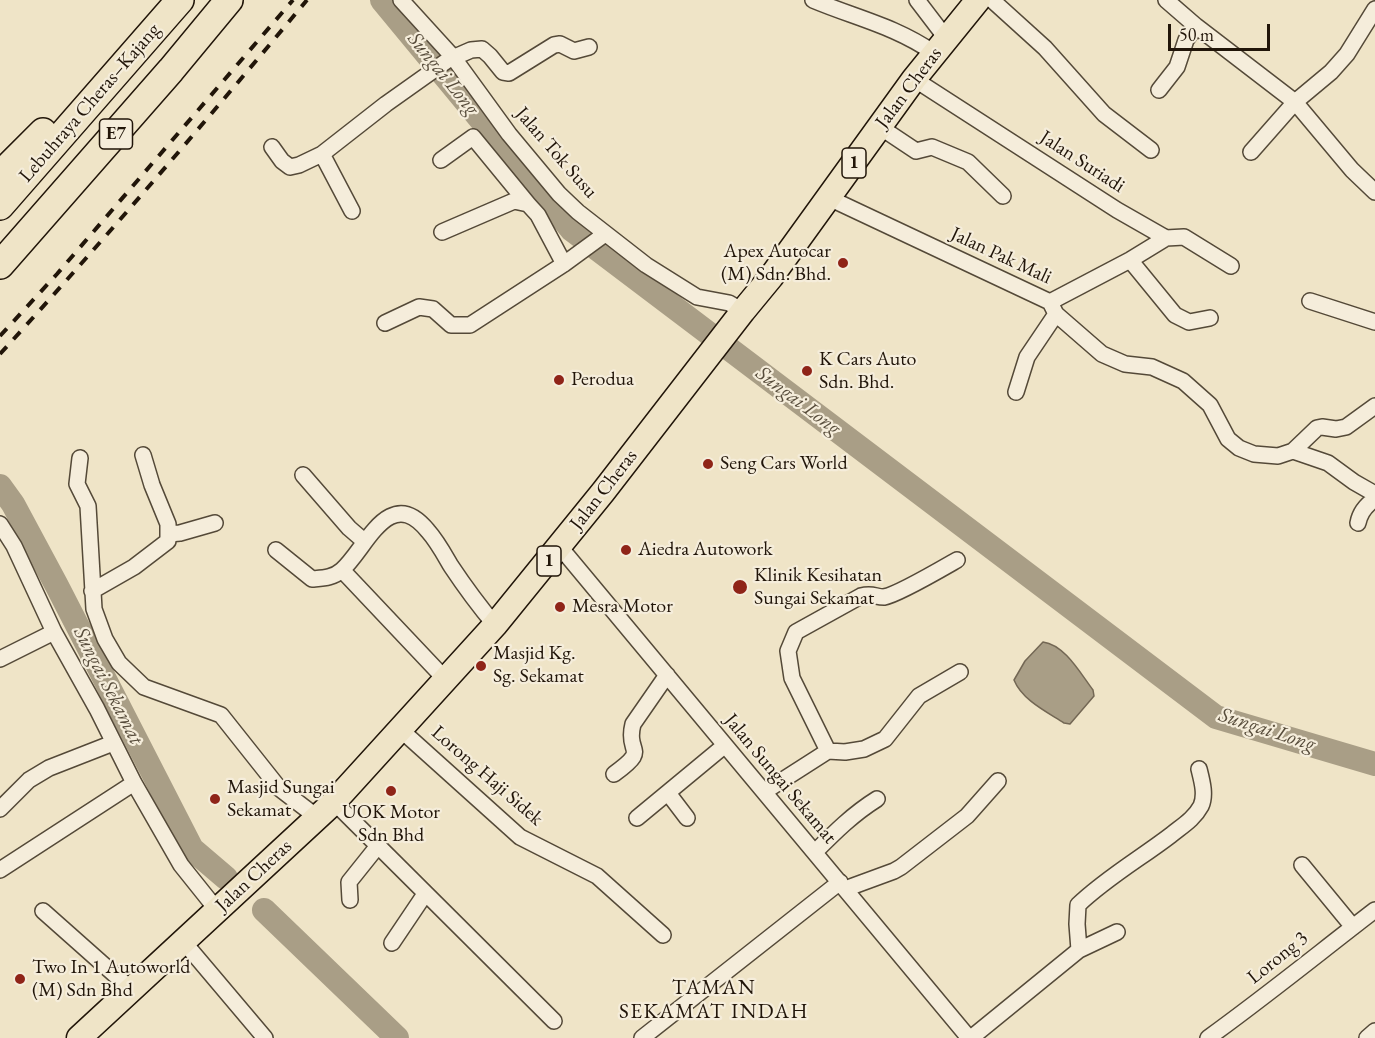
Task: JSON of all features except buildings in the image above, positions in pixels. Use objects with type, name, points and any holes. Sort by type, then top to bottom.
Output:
[{"type":"highway","name":"Lebuhraya Cheras–Kajang","points":[[0,207],[180,0]]},
{"type":"highway","name":"Lebuhraya Cheras–Kajang","points":[[0,265],[164,79],[228,0]]},
{"type":"highway","points":[[0,175],[80,95],[126,62]]},
{"type":"main road","name":"Jalan Cheras","points":[[80,1038],[326,810],[495,626],[560,547],[771,277],[914,79],[978,0]]},
{"type":"street","name":"Jalan Tok Susu","points":[[401,0],[451,58],[509,134],[559,194],[602,236],[697,297],[729,303],[737,319]]},
{"type":"street","points":[[813,0],[877,22],[916,41],[940,46]]},
{"type":"street","points":[[917,0],[940,46]]},
{"type":"street","points":[[992,0],[1045,48],[1104,114],[1150,150]]},
{"type":"street","points":[[1166,0],[1295,102],[1352,170],[1375,192]]},
{"type":"street","points":[[1251,152],[1295,102],[1331,72],[1347,54],[1375,9]]},
{"type":"street","points":[[1158,90],[1177,67],[1186,40],[1196,26]]},
{"type":"street","points":[[272,147],[282,161],[290,167],[322,154],[423,77],[451,58],[471,50],[482,49],[503,72],[509,73],[554,45],[560,44],[574,51],[588,47]]},
{"type":"street","name":"Jalan Suriadi","points":[[914,79],[1117,210],[1166,238],[1184,237],[1231,267]]},
{"type":"street","points":[[880,127],[916,151],[932,147],[968,162],[1003,196]]},
{"type":"street","points":[[441,160],[473,137],[538,216],[566,262]]},
{"type":"street","points":[[322,154],[352,211]]},
{"type":"street","name":"Jalan Pak Mali","points":[[829,198],[1053,308],[1102,354],[1125,364],[1152,367],[1183,381],[1210,405],[1228,439],[1239,448],[1268,456],[1278,456],[1293,451]]},
{"type":"street","points":[[442,232],[514,201],[528,204]]},
{"type":"street","points":[[385,323],[419,307],[433,309],[451,325],[470,325],[602,236]]},
{"type":"street","points":[[1016,392],[1027,357],[1053,308],[1166,238]]},
{"type":"street","points":[[1130,261],[1175,315],[1189,322],[1210,318]]},
{"type":"street","points":[[1310,301],[1375,322]]},
{"type":"street","points":[[1375,406],[1346,427],[1317,429],[1293,451],[1328,463],[1353,482],[1375,494]]},
{"type":"street","points":[[92,591],[153,554],[168,541],[168,524],[143,455]]},
{"type":"street","points":[[80,458],[77,484],[88,506],[94,609],[105,639],[119,663],[144,687],[221,715],[279,788],[326,810],[378,847],[554,1021]]},
{"type":"street","points":[[303,475],[349,528],[364,541]]},
{"type":"street","points":[[1358,523],[1359,516],[1375,499]]},
{"type":"street","points":[[276,550],[312,579],[332,577],[342,570],[377,526],[400,514],[417,520],[428,531],[468,592],[495,626]]},
{"type":"street","points":[[169,534],[215,523]]},
{"type":"street","points":[[1,529],[14,546],[54,632],[97,709],[134,783],[181,865],[217,910]]},
{"type":"street","name":"Jalan Sungai Sekamat","points":[[560,547],[970,1038]]},
{"type":"street","points":[[828,751],[792,678],[788,651],[796,632],[861,596],[871,594],[884,597],[957,561]]},
{"type":"street","points":[[342,570],[446,680]]},
{"type":"street","points":[[0,660],[54,632]]},
{"type":"street","points":[[764,792],[828,751],[845,752],[864,749],[885,739],[919,696],[960,672]]},
{"type":"street","points":[[614,774],[633,760],[636,751],[630,733],[633,724],[667,675]]},
{"type":"street","name":"Lorong Haji Sidek","points":[[401,730],[520,837],[597,876],[663,935]]},
{"type":"street","points":[[0,809],[29,780],[49,768],[113,743]]},
{"type":"street","points":[[637,818],[724,746]]},
{"type":"street","points":[[1079,950],[1078,905],[1193,818],[1202,804],[1203,786],[1199,769]]},
{"type":"street","points":[[642,1038],[842,885],[901,867],[967,816],[998,782]]},
{"type":"street","points":[[0,870],[134,783]]},
{"type":"street","points":[[668,793],[687,818]]},
{"type":"street","points":[[815,852],[844,822],[877,799]]},
{"type":"street","points":[[350,900],[349,882],[378,847]]},
{"type":"street","points":[[1302,866],[1353,927]]},
{"type":"street","points":[[392,943],[425,894]]},
{"type":"street","points":[[43,910],[132,990]]},
{"type":"street","name":"Lorong 3","points":[[1208,1038],[1375,910]]},
{"type":"street","points":[[970,1038],[1079,950],[1117,932]]},
{"type":"street","points":[[183,942],[265,1038]]},
{"type":"street","points":[[1367,1038],[1375,1031]]},
{"type":"shaded area","points":[[1043,642],[1051,644],[1065,654],[1093,690],[1094,696],[1070,724],[1064,723],[1036,705],[1023,694],[1014,680],[1025,661]]},
{"type":"waterway","name":"Sungai Long","points":[[382,0],[572,230],[1216,717],[1375,764]]},
{"type":"waterway","name":"Sungai Sekamat","points":[[0,486],[13,504],[57,586],[192,849],[226,878]]},
{"type":"waterway","name":"Sungai Sekamat","points":[[264,910],[397,1038]]},
{"type":"railway","points":[[0,336],[57,274],[293,0]]},
{"type":"railway","points":[[0,354],[155,179],[307,0]]},
{"type":"place","name":"Apex Autocar (M) Sdn. Bhd.","points":[[843,263]]},
{"type":"place","name":"K Cars Auto Sdn. Bhd.","points":[[807,371]]},
{"type":"place","name":"Perodua","points":[[559,380]]},
{"type":"place","name":"Seng Cars World","points":[[708,464]]},
{"type":"place","name":"Aiedra Autowork","points":[[626,550]]},
{"type":"place","name":"Klinik Kesihatan Sungai Sekamat","points":[[740,587]]},
{"type":"place","name":"Mesra Motor","points":[[560,607]]},
{"type":"place","name":"Masjid Kg. Sg. Sekamat","points":[[481,666]]},
{"type":"place","name":"UOK Motor Sdn Bhd","points":[[391,791]]},
{"type":"place","name":"Masjid Sungai Sekamat","points":[[215,799]]},
{"type":"place","name":"Two In 1 Autoworld (M) Sdn Bhd","points":[[20,979]]},
{"type":"district","name":"TAMAN SEKAMAT INDAH","points":[[714,1000]]}]
